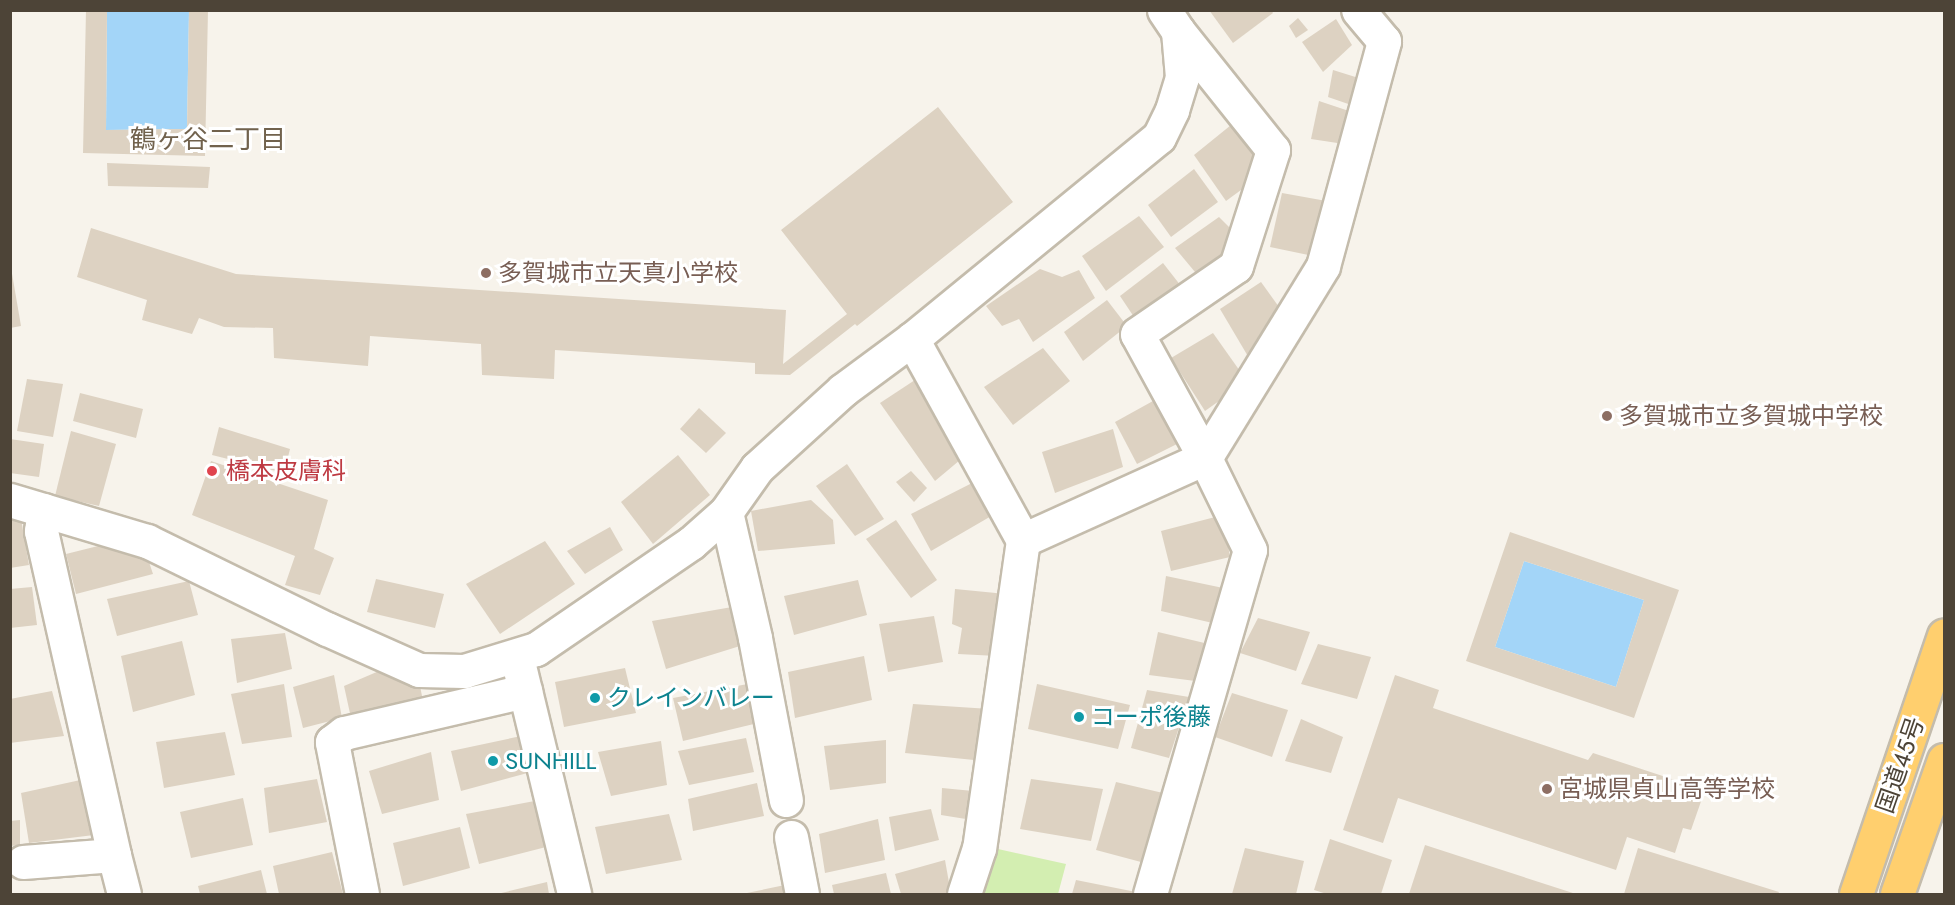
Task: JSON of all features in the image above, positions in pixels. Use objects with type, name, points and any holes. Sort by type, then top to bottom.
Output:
[{"type":"highway","name":"国道45号","points":[[1856,894],[1944,636]]},
{"type":"highway","name":"国道45号","points":[[1898,894],[1944,760]]},
{"type":"street","points":[[1023,540],[1205,458],[1323,266],[1384,40],[1358,10]]},
{"type":"street","points":[[1150,894],[1250,550],[1205,458],[1137,334],[1236,266],[1273,150],[1171,21]]},
{"type":"street","points":[[10,500],[147,541],[327,629],[419,670],[464,671],[536,649],[691,543],[726,512],[757,468],[843,390],[912,339],[1159,137],[1172,110],[1182,77],[1171,21]]},
{"type":"street","points":[[912,339],[1023,540],[979,848],[964,894]]},
{"type":"street","points":[[45,510],[41,531],[124,894]]},
{"type":"street","points":[[726,512],[755,638],[786,800]]},
{"type":"street","points":[[517,656],[574,894]]},
{"type":"street","points":[[362,894],[332,742],[344,733],[525,691]]},
{"type":"street","points":[[791,837],[802,894]]},
{"type":"street","points":[[23,862],[114,855]]},
{"type":"green space","points":[[989,847],[1066,864],[1058,894],[972,894]]},
{"type":"water","points":[[107,11],[189,11],[187,129],[106,130]]},
{"type":"water","points":[[1524,561],[1644,600],[1616,687],[1495,647]]},
{"type":"building","points":[[86,10],[107,10],[106,130],[187,129],[189,10],[208,10],[205,156],[83,153]]},
{"type":"building","points":[[1209,10],[1271,10],[1273,13],[1233,43]]},
{"type":"building","points":[[1298,18],[1308,30],[1296,38],[1289,26]]},
{"type":"building","points":[[1336,19],[1352,45],[1323,72],[1302,42]]},
{"type":"building","points":[[1333,70],[1365,80],[1357,107],[1328,97]]},
{"type":"building","points":[[1319,101],[1352,112],[1344,144],[1311,139]]},
{"type":"building","points":[[938,107],[1013,202],[857,326],[855,324],[790,375],[755,374],[755,363],[555,350],[554,379],[482,375],[481,344],[370,336],[368,366],[274,358],[273,328],[224,327],[199,318],[192,334],[142,320],[147,300],[77,277],[91,228],[236,274],[786,310],[783,364],[847,314],[781,230]]},
{"type":"building","points":[[1236,121],[1258,148],[1256,179],[1226,201],[1194,155]]},
{"type":"building","points":[[107,163],[210,167],[208,188],[108,186]]},
{"type":"building","points":[[1194,169],[1218,202],[1171,237],[1148,205]]},
{"type":"building","points":[[1282,193],[1332,202],[1318,257],[1270,247]]},
{"type":"building","points":[[1139,216],[1164,247],[1106,291],[1082,256]]},
{"type":"building","points":[[1219,217],[1234,232],[1233,258],[1200,278],[1175,248]]},
{"type":"building","points":[[10,262],[21,326],[10,328]]},
{"type":"building","points":[[1163,263],[1181,286],[1136,320],[1120,296]]},
{"type":"building","points":[[1040,269],[1062,277],[1079,270],[1095,298],[1033,342],[1019,319],[1002,326],[986,306]]},
{"type":"building","points":[[1261,282],[1284,314],[1249,358],[1220,309]]},
{"type":"building","points":[[1107,300],[1127,326],[1083,361],[1064,332]]},
{"type":"building","points":[[1213,333],[1247,381],[1205,411],[1171,358]]},
{"type":"building","points":[[1043,348],[1070,381],[1013,425],[984,387]]},
{"type":"building","points":[[918,378],[966,455],[935,481],[880,403]]},
{"type":"building","points":[[27,379],[63,384],[53,437],[17,431]]},
{"type":"building","points":[[80,393],[143,409],[136,438],[73,421]]},
{"type":"building","points":[[1162,396],[1183,441],[1137,464],[1115,422]]},
{"type":"building","points":[[699,408],[726,433],[706,453],[680,429]]},
{"type":"building","points":[[219,427],[290,449],[284,473],[212,455]]},
{"type":"building","points":[[1113,429],[1123,467],[1055,493],[1042,452]]},
{"type":"building","points":[[71,431],[116,444],[99,506],[55,496]]},
{"type":"building","points":[[10,439],[44,444],[39,477],[10,473]]},
{"type":"building","points":[[678,455],[710,495],[653,544],[621,502]]},
{"type":"building","points":[[211,461],[328,500],[314,549],[334,558],[320,595],[285,585],[295,556],[192,515]]},
{"type":"building","points":[[847,464],[884,519],[855,536],[816,486]]},
{"type":"building","points":[[911,471],[927,488],[914,502],[896,482]]},
{"type":"building","points":[[978,480],[993,515],[931,551],[911,514]]},
{"type":"building","points":[[811,500],[833,520],[835,544],[758,551],[751,511]]},
{"type":"building","points":[[10,513],[20,513],[29,565],[10,568]]},
{"type":"building","points":[[1223,515],[1230,557],[1171,571],[1161,531]]},
{"type":"building","points":[[896,520],[937,580],[911,598],[866,539]]},
{"type":"building","points":[[610,527],[623,550],[585,574],[567,551]]},
{"type":"building","points":[[1510,532],[1679,590],[1634,718],[1466,661]],"holes":[[[1524,561],[1644,600],[1616,687],[1495,647]]]},
{"type":"building","points":[[545,541],[575,584],[500,634],[466,584]]},
{"type":"building","points":[[114,542],[148,559],[153,574],[76,594],[66,554]]},
{"type":"building","points":[[1166,576],[1228,589],[1217,624],[1161,611]]},
{"type":"building","points":[[376,579],[444,594],[435,628],[367,612]]},
{"type":"building","points":[[858,580],[867,615],[794,635],[784,596]]},
{"type":"building","points":[[189,581],[198,615],[117,636],[107,599]]},
{"type":"building","points":[[32,587],[37,625],[10,628],[10,589]]},
{"type":"building","points":[[955,589],[1006,594],[997,656],[958,654],[962,628],[952,624]]},
{"type":"building","points":[[732,607],[740,646],[666,669],[652,621]]},
{"type":"building","points":[[934,616],[943,662],[888,672],[879,624]]},
{"type":"building","points":[[1258,618],[1310,632],[1296,671],[1240,653]]},
{"type":"building","points":[[1158,632],[1213,645],[1203,682],[1149,675]]},
{"type":"building","points":[[285,633],[292,669],[237,683],[231,639]]},
{"type":"building","points":[[182,641],[195,695],[133,712],[121,656]]},
{"type":"building","points":[[1318,644],[1371,657],[1357,699],[1301,684]]},
{"type":"building","points":[[864,656],[872,700],[795,718],[788,672]]},
{"type":"building","name":"クレインバレー","points":[[625,668],[636,713],[564,727],[555,682]]},
{"type":"building","points":[[379,671],[420,686],[423,701],[351,718],[344,686]]},
{"type":"building","points":[[334,675],[342,718],[303,728],[293,687]]},
{"type":"building","points":[[1395,675],[1439,690],[1433,708],[1588,760],[1593,753],[1705,790],[1691,830],[1683,828],[1675,853],[1627,837],[1616,870],[1398,798],[1383,843],[1343,830]]},
{"type":"building","points":[[753,683],[758,723],[683,741],[673,698]]},
{"type":"building","points":[[284,684],[292,737],[242,744],[231,694]]},
{"type":"building","name":"コーポ後藤","points":[[1037,684],[1130,705],[1118,749],[1028,729]]},
{"type":"building","points":[[1147,690],[1189,697],[1169,758],[1131,748]]},
{"type":"building","points":[[52,691],[64,736],[10,743],[10,699]]},
{"type":"building","points":[[1232,693],[1288,710],[1272,757],[1215,737]]},
{"type":"building","points":[[913,704],[990,709],[984,761],[905,753]]},
{"type":"building","points":[[1301,719],[1343,737],[1331,773],[1285,761]]},
{"type":"building","points":[[225,732],[235,775],[164,788],[156,742]]},
{"type":"building","name":"SUNHILL","points":[[526,735],[535,771],[461,791],[451,751]]},
{"type":"building","points":[[746,738],[754,772],[689,785],[678,751]]},
{"type":"building","points":[[886,740],[886,783],[830,790],[824,746]]},
{"type":"building","points":[[661,741],[667,785],[611,796],[598,752]]},
{"type":"building","points":[[431,752],[439,800],[382,814],[369,771]]},
{"type":"building","points":[[85,779],[94,835],[29,843],[21,793]]},
{"type":"building","points":[[317,779],[327,822],[269,833],[264,788]]},
{"type":"building","points":[[1031,779],[1103,789],[1091,841],[1020,829]]},
{"type":"building","points":[[1116,782],[1163,793],[1141,862],[1096,850]]},
{"type":"building","points":[[757,783],[764,816],[693,831],[688,799]]},
{"type":"building","points":[[942,788],[973,791],[972,820],[941,815]]},
{"type":"building","points":[[243,798],[253,845],[191,858],[180,812]]},
{"type":"building","points":[[540,800],[550,846],[479,864],[466,814]]},
{"type":"building","points":[[931,809],[939,840],[895,851],[889,817]]},
{"type":"building","points":[[669,814],[682,860],[606,874],[595,827]]},
{"type":"building","points":[[878,819],[885,860],[825,873],[819,834]]},
{"type":"building","points":[[20,820],[20,845],[10,846],[10,821]]},
{"type":"building","points":[[460,827],[470,868],[403,886],[393,843]]},
{"type":"building","points":[[1330,839],[1392,860],[1381,894],[1327,894],[1314,890]]},
{"type":"building","points":[[1425,845],[1576,894],[1409,894]]},
{"type":"building","points":[[1245,848],[1304,861],[1296,894],[1232,894]]},
{"type":"building","points":[[1638,848],[1779,892],[1778,894],[1624,894]]},
{"type":"building","points":[[332,852],[343,894],[279,894],[273,866]]},
{"type":"building","points":[[945,860],[951,894],[901,894],[895,874]]},
{"type":"building","points":[[261,870],[267,894],[200,894],[198,886]]},
{"type":"building","points":[[886,873],[891,894],[834,894],[832,885]]},
{"type":"building","points":[[1076,880],[1136,892],[1135,894],[1072,894]]},
{"type":"building","points":[[547,882],[549,894],[497,894]]},
{"type":"building","points":[[785,885],[787,894],[747,894],[747,893]]},
{"type":"place","name":"多賀城市立天真小学校","points":[[486,273]]},
{"type":"place","name":"多賀城市立多賀城中学校","points":[[1607,416]]},
{"type":"place","name":"橋本皮膚科","points":[[212,471]]},
{"type":"place","name":"クレインバレー","points":[[595,698]]},
{"type":"place","name":"コーポ後藤","points":[[1079,717]]},
{"type":"place","name":"SUNHILL","points":[[493,761]]},
{"type":"place","name":"宮城県貞山高等学校","points":[[1547,789]]},
{"type":"district","name":"鶴ヶ谷二丁目","points":[[208,140]]}]
